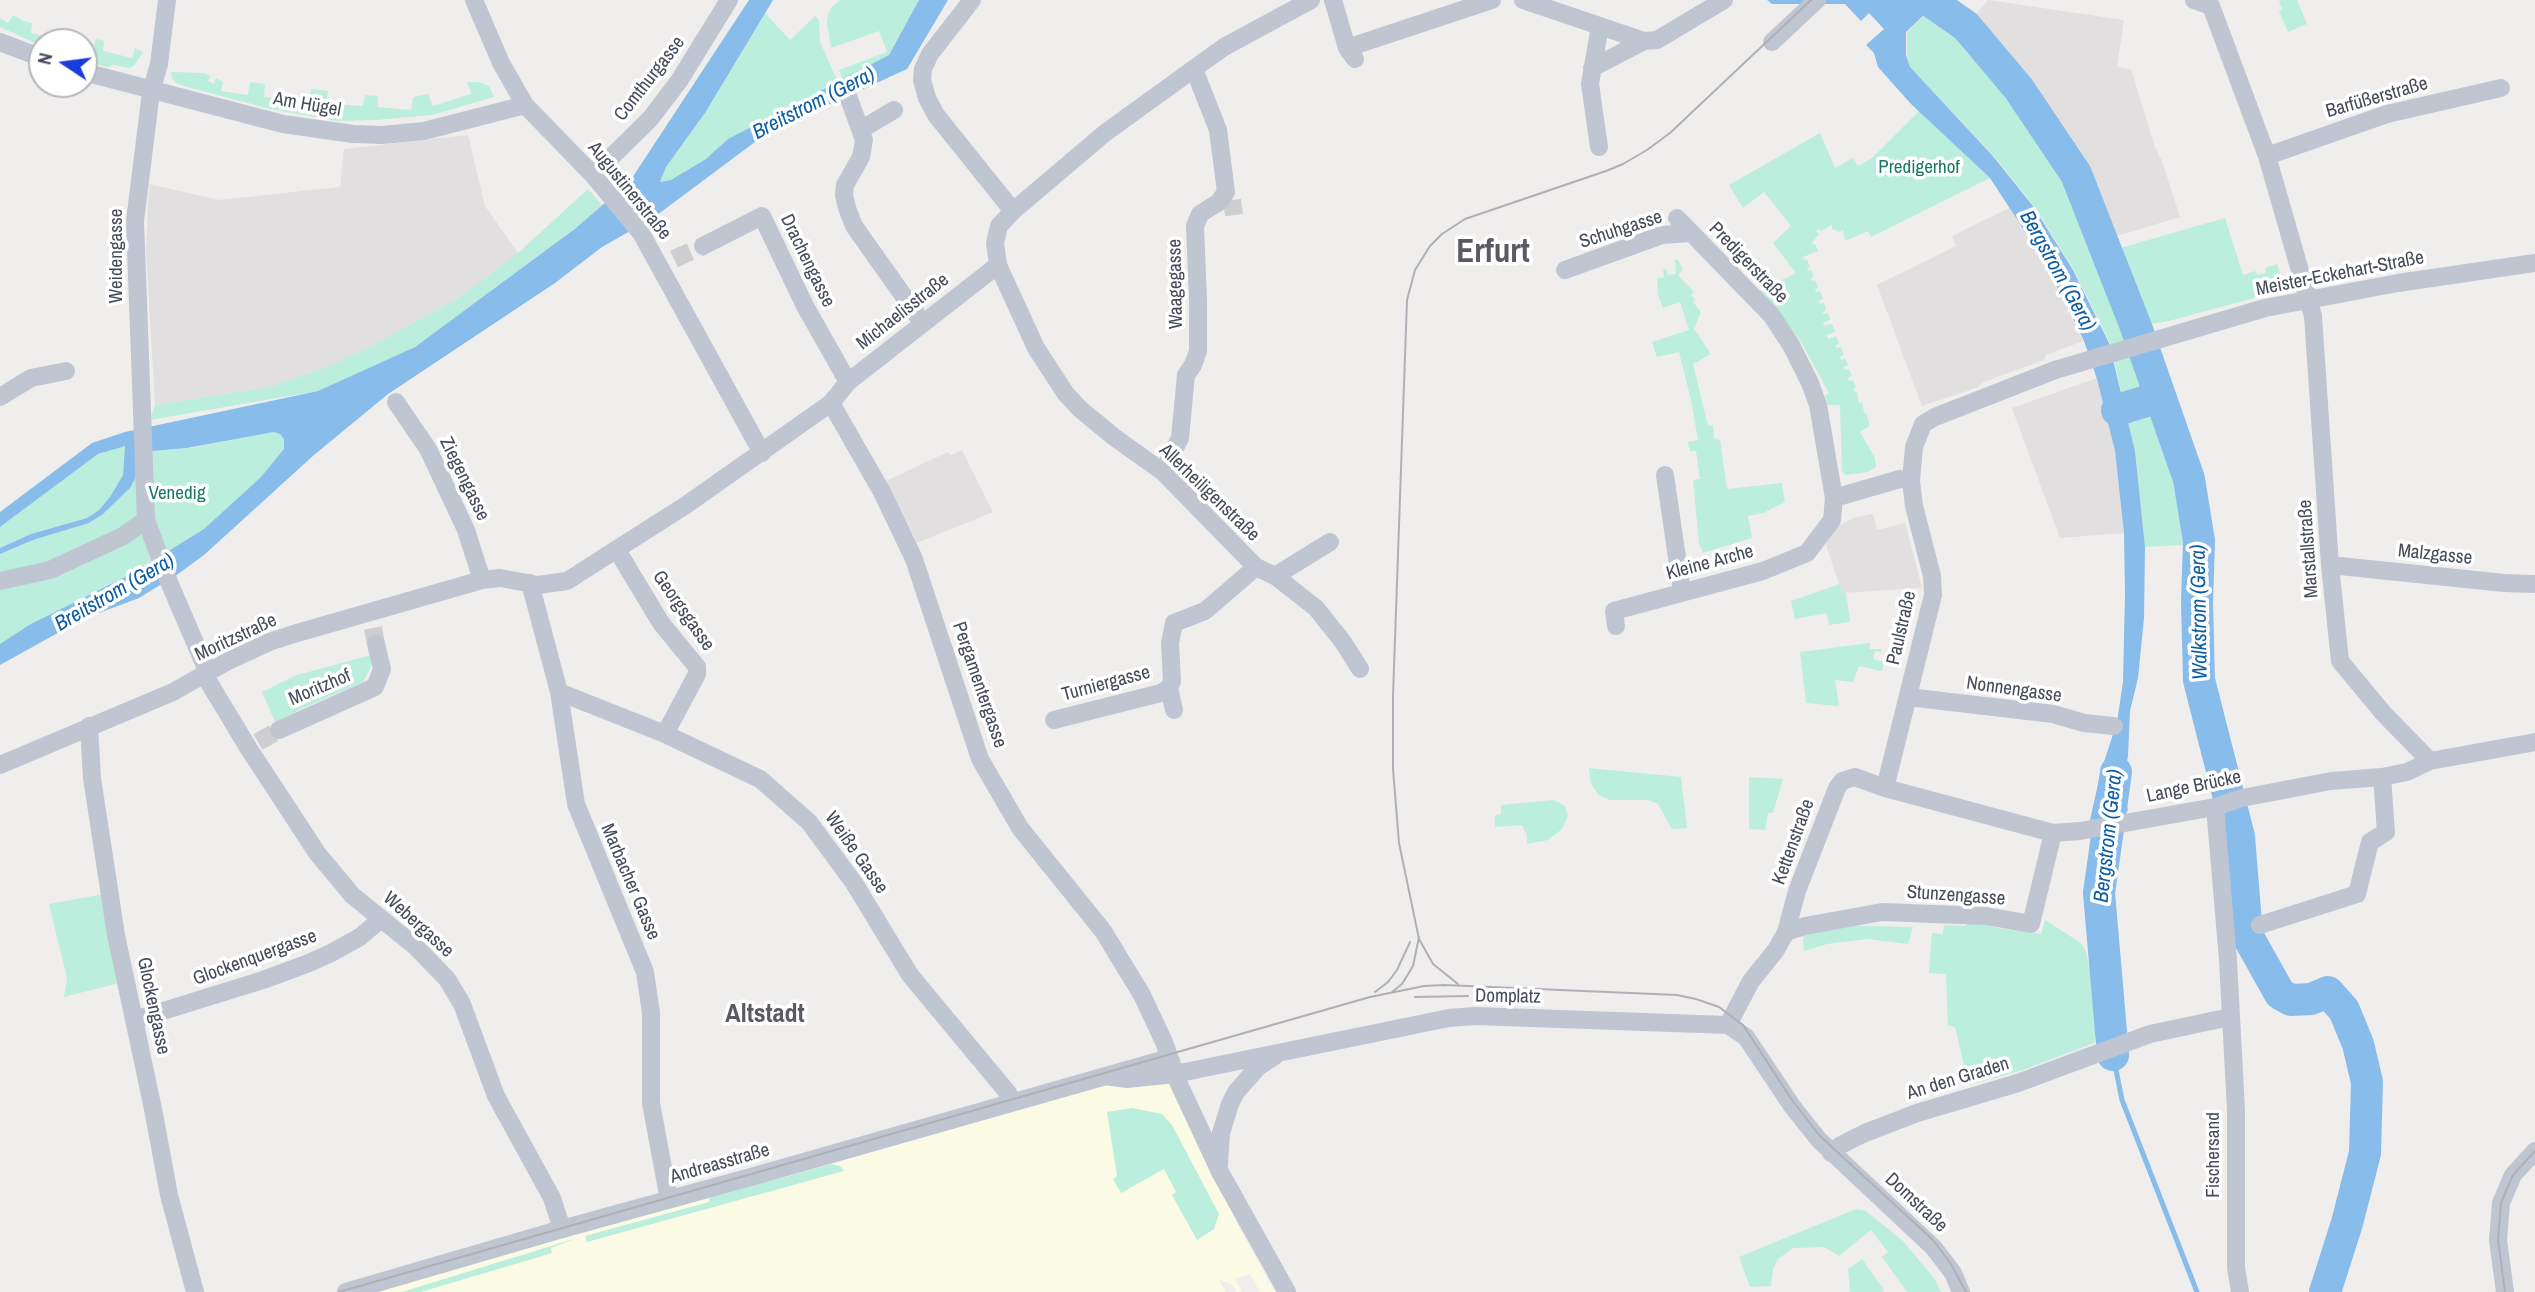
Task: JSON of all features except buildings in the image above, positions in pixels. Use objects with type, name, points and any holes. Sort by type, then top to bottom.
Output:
[{"type":"street","name":"Weidengasse","points":[[146,520],[135,221],[167,0]]},
{"type":"street","name":"Augustinerstraße","points":[[474,0],[501,63],[525,105],[595,178],[667,262],[762,453]]},
{"type":"street","name":"Comthurgasse","points":[[595,178],[658,109],[679,81],[729,0]]},
{"type":"street","points":[[972,0],[930,54],[923,69],[922,80],[936,115],[1013,211]]},
{"type":"street","points":[[1334,0],[1351,54],[1492,0]]},
{"type":"street","points":[[1523,0],[1644,41]]},
{"type":"street","points":[[1592,68],[1644,41],[1657,40],[1724,0]]},
{"type":"street","points":[[1772,42],[1815,2]]},
{"type":"street","points":[[2207,2],[2267,156],[2308,299]]},
{"type":"street","points":[[998,265],[995,243],[999,226],[1013,211],[1105,133],[1224,47],[1297,5]]},
{"type":"street","points":[[1599,147],[1590,84],[1600,26]]},
{"type":"street","points":[[0,42],[28,53]]},
{"type":"street","name":"Waagegasse","points":[[1163,472],[1180,438],[1189,386],[1186,375],[1198,351],[1195,226],[1200,215],[1229,196],[1218,130],[1194,69]]},
{"type":"street","name":"Am Hügel","points":[[98,76],[152,92],[308,129],[382,135],[424,131],[525,105]]},
{"type":"street","name":"Barfüßerstraße","points":[[2267,156],[2387,114],[2501,88]]},
{"type":"street","points":[[848,96],[864,140],[860,157],[845,185],[847,208],[854,226],[922,322]]},
{"type":"street","points":[[862,129],[894,110]]},
{"type":"street","name":"Drachengasse","points":[[704,246],[762,216],[805,306],[848,382]]},
{"type":"street","name":"Predigerstraße","points":[[1677,218],[1772,316],[1791,345],[1810,383],[1818,405],[1835,498],[1832,520],[1821,534]]},
{"type":"street","name":"Schuhgasse","points":[[1566,270],[1662,235],[1690,233]]},
{"type":"street","name":"Meister-Eckehart-Straße","points":[[1916,436],[1923,424],[1935,417],[2063,368],[2156,338],[2308,299],[2535,263]]},
{"type":"street","name":"Michaelisstraße","points":[[500,578],[538,585],[567,581],[617,550],[762,453],[831,403],[848,382],[998,265]]},
{"type":"street","name":"Allerheiligenstraße","points":[[998,265],[1036,348],[1066,394],[1106,430],[1163,472],[1256,567],[1275,576],[1315,608],[1343,642],[1360,670]]},
{"type":"street","name":"Marstallstraße","points":[[2308,299],[2314,327],[2330,565],[2340,661],[2384,714],[2430,761]]},
{"type":"street","points":[[0,397],[31,378],[66,371]]},
{"type":"street","name":"Ziegengasse","points":[[396,402],[428,449],[466,530],[482,580]]},
{"type":"street","name":"Pergamentergasse","points":[[831,403],[882,492],[914,559],[980,760],[1020,828],[1119,954],[1142,995],[1172,1066]]},
{"type":"street","name":"Paulstraße","points":[[1885,788],[1933,595],[1911,481],[1916,436]]},
{"type":"street","points":[[1665,475],[1682,592]]},
{"type":"street","points":[[1835,498],[1900,479],[1911,481]]},
{"type":"street","points":[[0,581],[50,570],[123,536],[146,520],[206,675]]},
{"type":"street","name":"Kleine Arche","points":[[1616,626],[1614,611],[1763,571],[1807,553],[1821,534]]},
{"type":"street","points":[[1275,576],[1330,542]]},
{"type":"street","name":"Georgsgasse","points":[[617,550],[661,623],[695,662],[697,674],[665,734]]},
{"type":"street","name":"Malzgasse","points":[[2330,565],[2535,584]]},
{"type":"street","name":"Turniergasse","points":[[1054,720],[1161,693],[1169,688],[1172,681],[1165,643],[1174,624],[1205,611],[1256,567]]},
{"type":"street","name":"Moritzstraße","points":[[0,765],[173,692],[269,642],[373,628],[482,580],[500,578]]},
{"type":"street","name":"Marbacher Gasse","points":[[530,583],[559,692],[576,804],[645,972],[651,1013],[651,1103],[669,1200]]},
{"type":"street","name":"Moritzhof","points":[[279,730],[375,687],[382,670],[373,628]]},
{"type":"street","name":"Webergasse","points":[[206,675],[253,746],[317,853],[352,895],[416,947],[447,979],[462,1004],[496,1096],[552,1198],[562,1229]]},
{"type":"street","name":"Turniergasse","points":[[1169,688],[1174,710]]},
{"type":"street","name":"Weiße Gasse","points":[[559,692],[665,734],[760,779],[809,822],[854,883],[910,975],[1013,1102]]},
{"type":"street","name":"Nonnengasse","points":[[1908,697],[2053,714],[2084,723],[2114,726]]},
{"type":"street","name":"Glockengasse","points":[[89,726],[92,778],[116,935],[169,1195],[195,1292]]},
{"type":"street","name":"Lange Brücke","points":[[1855,777],[1885,788],[2053,832],[2091,829],[2218,806],[2242,798],[2331,781],[2382,777],[2407,772],[2430,761],[2535,742]]},
{"type":"street","name":"Kettenstraße","points":[[1786,932],[1797,891],[1836,788],[1842,781],[1855,777]]},
{"type":"street","points":[[2260,925],[2357,894],[2370,842],[2386,832],[2382,777]]},
{"type":"street","name":"Fischersand","points":[[2218,806],[2231,1017],[2235,1110],[2236,1268],[2240,1292]]},
{"type":"street","name":"Stunzengasse","points":[[1786,932],[1882,912],[1986,916],[2031,924],[2053,832]]},
{"type":"street","name":"Glockenquergasse","points":[[134,1020],[263,980],[320,958],[360,937],[381,919]]},
{"type":"street","points":[[1786,932],[1776,950],[1751,981],[1728,1025],[1746,1037],[1792,1106],[1831,1153]]},
{"type":"street","name":"Domplatz","points":[[1287,1292],[1220,1172],[1172,1066],[1289,1049],[1449,1018],[1475,1016],[1728,1025]]},
{"type":"street","name":"An den Graden","points":[[1831,1153],[1841,1145],[1894,1121],[2018,1083],[2150,1034],[2231,1017]]},
{"type":"street","name":"Domplatz","points":[[1220,1172],[1218,1158],[1221,1133],[1236,1092],[1258,1067],[1289,1049]]},
{"type":"street","name":"Andreasstraße","points":[[346,1292],[1105,1076],[1128,1079],[1172,1066]]},
{"type":"street","points":[[2505,1292],[2498,1240],[2501,1203],[2513,1175],[2535,1151]]},
{"type":"street","name":"Domstraße","points":[[1831,1153],[1934,1248],[1953,1273],[1961,1292]]},
{"type":"shaded area","points":[[1988,0],[2124,20],[2117,67],[2131,69],[2180,217],[2110,238],[2099,200],[2073,150],[2035,96],[1972,20]]},
{"type":"shaded area","points":[[468,135],[485,206],[518,253],[460,297],[330,366],[270,387],[155,405],[146,251],[149,184],[219,200],[340,187],[344,149]]},
{"type":"shaded area","points":[[2009,208],[2046,264],[2083,341],[2046,355],[2044,360],[1984,382],[1976,388],[1922,406],[1877,285],[1956,246],[1952,236]]},
{"type":"shaded area","points":[[2097,378],[2115,451],[2124,533],[2060,538],[2012,408]]},
{"type":"shaded area","points":[[962,450],[993,512],[917,543],[886,481],[948,452],[951,455]]},
{"type":"shaded area","points":[[1873,514],[1877,530],[1905,523],[1922,588],[1842,593],[1826,545],[1828,538],[1838,526],[1856,517]]},
{"type":"shaded area","points":[[1159,1055],[1239,1227],[1275,1292],[1260,1292],[1250,1274],[1235,1279],[1242,1292],[1237,1292],[1232,1284],[1219,1280],[1226,1292],[341,1292]]},
{"type":"green space","points":[[840,0],[919,0],[889,55],[843,80],[839,70],[887,52],[879,31],[831,48],[828,14]]},
{"type":"green space","points":[[2297,0],[2307,24],[2288,32],[2279,11],[2282,9],[2279,1]]},
{"type":"green space","points":[[765,13],[790,40],[815,16],[819,20],[820,42],[838,82],[728,139],[707,159],[671,181],[660,182],[666,167],[705,113]]},
{"type":"green space","points":[[13,15],[32,23],[32,28],[28,28],[28,40],[0,27],[0,18],[8,23]]},
{"type":"green space","points":[[1924,16],[1938,16],[1975,51],[2012,93],[2065,175],[2105,262],[2166,443],[2179,498],[2183,545],[2145,547],[2135,451],[2110,343],[2074,270],[2034,206],[1993,155],[1910,67],[1907,32]]},
{"type":"green space","points":[[98,40],[104,41],[103,51],[132,58],[135,48],[143,52],[134,66],[107,67],[98,64]]},
{"type":"green space","points":[[171,72],[204,73],[210,76],[208,81],[214,84],[216,78],[223,82],[221,91],[248,95],[250,82],[265,84],[264,97],[309,102],[311,89],[328,91],[326,103],[363,106],[365,95],[378,96],[378,107],[411,110],[413,97],[428,94],[433,106],[471,94],[467,82],[479,82],[489,86],[494,97],[432,115],[337,121],[271,109],[187,87],[176,83]]},
{"type":"green space","name":"Predigerhof","points":[[1919,111],[1990,178],[1871,237],[1868,231],[1845,241],[1843,230],[1840,232],[1832,229],[1832,225],[1821,231],[1818,229],[1816,231],[1819,234],[1811,244],[1815,244],[1818,251],[1803,257],[1804,260],[1807,259],[1810,267],[1807,268],[1808,271],[1811,270],[1814,277],[1811,278],[1812,281],[1815,280],[1818,288],[1815,289],[1816,292],[1820,291],[1823,299],[1819,301],[1820,304],[1824,303],[1826,310],[1823,314],[1828,313],[1830,320],[1823,323],[1824,326],[1832,324],[1835,332],[1827,335],[1828,339],[1836,336],[1839,344],[1836,348],[1841,347],[1844,355],[1840,357],[1841,360],[1845,358],[1848,365],[1844,367],[1845,370],[1849,369],[1852,376],[1848,378],[1849,381],[1853,380],[1856,388],[1853,389],[1857,391],[1859,403],[1862,402],[1869,422],[1869,426],[1860,432],[1875,458],[1876,467],[1868,472],[1845,475],[1842,471],[1840,405],[1828,405],[1825,396],[1829,393],[1800,340],[1778,312],[1756,293],[1796,273],[1773,243],[1791,226],[1764,192],[1743,208],[1729,185],[1820,133],[1835,168],[1853,158],[1858,166],[1872,158]]},
{"type":"green space","points":[[588,189],[602,205],[576,228],[415,347],[318,391],[150,420],[155,405],[270,387],[330,366],[374,345],[460,297],[518,253]]},
{"type":"green space","points":[[2225,218],[2243,275],[2256,271],[2257,275],[2266,273],[2265,268],[2277,264],[2282,280],[2273,293],[2146,325],[2117,249]]},
{"type":"green space","points":[[1675,260],[1678,260],[1683,269],[1678,275],[1694,292],[1691,295],[1695,300],[1693,302],[1701,312],[1694,329],[1711,354],[1693,364],[1708,426],[1713,425],[1714,438],[1720,440],[1727,489],[1782,483],[1785,502],[1763,513],[1748,516],[1752,538],[1703,553],[1699,544],[1693,480],[1700,479],[1696,451],[1690,451],[1688,442],[1698,440],[1691,400],[1679,352],[1657,357],[1652,342],[1689,330],[1680,302],[1663,308],[1658,295],[1657,279],[1664,277],[1663,270],[1666,269],[1668,275],[1676,274]]},
{"type":"green space","name":"Venedig","points":[[274,432],[284,439],[284,449],[261,477],[204,529],[133,573],[29,625],[0,644],[0,554],[33,540],[89,523],[103,514],[130,488],[140,459],[152,451],[191,448]]},
{"type":"green space","name":"Venedig","points":[[125,445],[123,475],[99,510],[87,518],[31,534],[0,548],[0,527],[98,454]]},
{"type":"green space","points":[[1840,584],[1842,593],[1846,593],[1850,622],[1829,625],[1827,613],[1795,619],[1791,601]]},
{"type":"green space","points":[[1870,643],[1870,649],[1882,649],[1881,652],[1875,651],[1873,659],[1884,662],[1882,671],[1859,666],[1853,682],[1835,680],[1839,706],[1806,703],[1800,652]]},
{"type":"green space","points":[[371,655],[371,667],[363,682],[297,711],[276,724],[262,692],[294,676]]},
{"type":"green space","points":[[1589,768],[1681,777],[1687,828],[1672,829],[1658,804],[1648,800],[1610,800],[1599,795],[1591,784]]},
{"type":"green space","points":[[1749,777],[1783,779],[1773,813],[1768,813],[1765,830],[1749,829]]},
{"type":"green space","points":[[1554,800],[1565,806],[1568,816],[1562,829],[1548,840],[1527,844],[1522,825],[1495,827],[1495,815],[1501,814],[1501,805]]},
{"type":"green space","points":[[105,894],[119,983],[64,997],[67,978],[49,904]]},
{"type":"green space","points":[[1967,919],[1997,928],[2041,934],[2045,920],[2081,943],[2086,951],[2090,972],[2096,1034],[2094,1043],[2023,1070],[1969,1085],[1955,1027],[1948,1025],[1946,974],[1929,973],[1932,933],[1943,934],[1944,925],[1966,926]]},
{"type":"green space","points":[[1843,926],[1913,927],[1908,944],[1866,939],[1827,944],[1804,951],[1803,935]]},
{"type":"green space","points":[[1132,1108],[1162,1114],[1172,1125],[1219,1214],[1214,1229],[1197,1240],[1172,1195],[1176,1192],[1164,1169],[1121,1193],[1113,1179],[1117,1176],[1107,1112]]},
{"type":"green space","points":[[832,1164],[842,1167],[844,1171],[587,1242],[585,1236],[709,1202],[709,1198]]},
{"type":"green space","points":[[1856,1209],[1866,1211],[1903,1241],[1934,1278],[1941,1292],[1907,1292],[1882,1257],[1888,1252],[1871,1230],[1839,1256],[1824,1247],[1793,1248],[1778,1259],[1773,1269],[1771,1286],[1750,1287],[1739,1257]]},
{"type":"green space","points":[[577,1238],[551,1248],[552,1253],[421,1292],[402,1292]]},
{"type":"green space","points":[[1862,1259],[1884,1290],[1881,1292],[1850,1292],[1848,1269]]},
{"type":"water","name":"Breitstrom (Gera)","points":[[749,0],[773,0],[705,113],[666,167],[660,182],[671,180],[706,159],[728,139],[889,55],[919,0],[948,0],[907,69],[767,133],[653,218],[602,247],[555,283],[388,394],[314,455],[204,555],[178,574],[139,598],[83,619],[0,665],[0,644],[29,625],[133,573],[204,529],[261,477],[284,449],[284,439],[274,432],[187,448],[152,451],[140,459],[130,488],[103,514],[89,523],[33,540],[0,554],[0,548],[31,534],[87,518],[99,510],[123,475],[125,446],[98,454],[0,527],[0,512],[92,443],[125,432],[318,391],[415,347],[576,228],[630,181]]},
{"type":"water","points":[[1767,0],[1950,0],[1972,20],[1959,34],[1938,16],[1923,16],[1906,32],[1906,55],[1910,67],[1992,155],[2033,206],[2073,270],[2109,343],[2135,451],[2145,547],[2144,618],[2123,782],[2128,811],[2090,820],[2101,771],[2117,722],[2123,682],[2125,594],[2124,533],[2115,451],[2097,379],[2084,341],[2046,264],[1990,178],[1911,104],[1878,67],[1874,53],[1866,45],[1884,29],[1869,13],[1861,21],[1845,4],[1772,4]]},
{"type":"waterway","name":"Walkstrom (Gera)","points":[[1933,3],[1966,26],[2019,89],[2076,174],[2136,327],[2189,479],[2199,541],[2199,680],[2239,837],[2247,935],[2280,994],[2291,1000],[2311,999],[2328,992],[2344,1010],[2358,1044],[2367,1082],[2365,1153],[2325,1292]]},
{"type":"waterway","name":"Bergstrom (Gera)","points":[[2117,410],[2160,397]]},
{"type":"waterway","name":"Bergstrom (Gera)","points":[[2113,1055],[2099,893],[2116,772]]},
{"type":"waterway","name":"Bergstrom (Gera)","points":[[2113,1055],[2122,1100],[2197,1292]]},
{"type":"tunnel","points":[[1232,200],[1234,215]]},
{"type":"tunnel","points":[[674,259],[703,246]]},
{"type":"tunnel","points":[[373,628],[376,644]]},
{"type":"tunnel","points":[[258,742],[279,730]]},
{"type":"tram line","points":[[1458,984],[1433,964],[1419,939],[1399,843],[1393,769],[1393,695],[1407,300],[1415,270],[1430,246],[1442,234],[1465,219],[1606,171],[1647,150],[1670,133],[1811,0]]},
{"type":"tram line","points":[[1392,992],[1402,984],[1413,966],[1419,937]]},
{"type":"tram line","points":[[1375,992],[1388,982],[1397,970],[1410,942]]},
{"type":"tram line","points":[[339,1292],[1370,997],[1424,986],[1444,985],[1677,995],[1719,1007],[1743,1025],[1792,1100],[1819,1135],[1933,1240],[1951,1264],[1966,1292]]},
{"type":"tram line","points":[[1415,997],[1468,996]]},
{"type":"tram line","points":[[2505,1292],[2498,1240],[2501,1203],[2513,1175],[2535,1151]]},
{"type":"district","name":"Erfurt","points":[[1493,253]]},
{"type":"district","name":"Altstadt","points":[[765,1015]]}]
